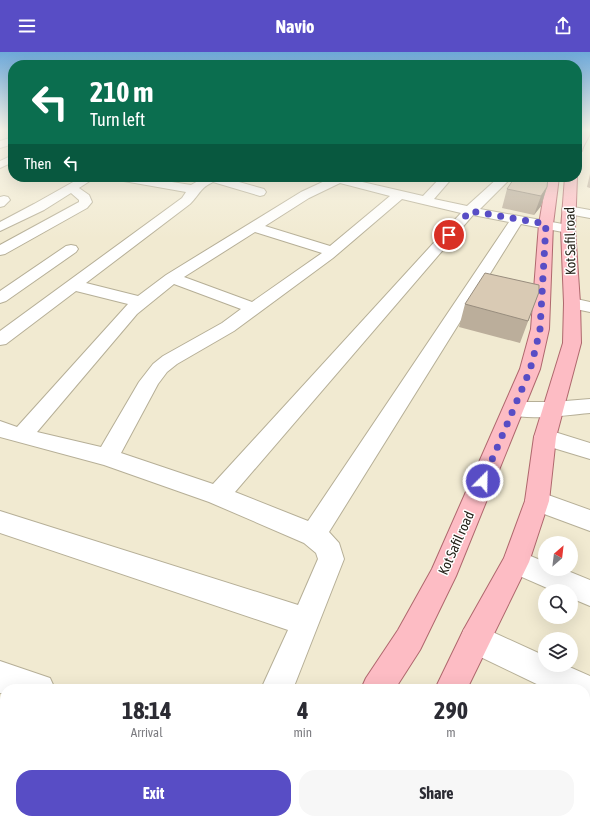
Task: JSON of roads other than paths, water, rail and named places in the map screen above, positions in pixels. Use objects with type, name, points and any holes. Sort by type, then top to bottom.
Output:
[{"type":"main road","name":"Kot Safil road","points":[[380,684],[409,640],[442,576],[530,370],[540,329],[546,224],[552,182]]},
{"type":"main road","name":"Kot Safil road","points":[[453,684],[475,639],[516,562],[537,501],[545,437],[572,343],[581,305],[568,219],[571,182]]},
{"type":"street","points":[[0,227],[29,213],[81,182]]},
{"type":"street","points":[[153,182],[193,189],[206,182]]},
{"type":"street","points":[[226,182],[260,192]]},
{"type":"street","points":[[5,431],[130,310],[172,278],[305,195],[330,182]]},
{"type":"street","points":[[349,182],[470,211],[546,224],[590,214]]},
{"type":"street","points":[[425,201],[442,182]]},
{"type":"street","points":[[218,495],[470,211],[501,182]]},
{"type":"street","points":[[0,251],[83,205],[86,202],[85,198],[71,188]]},
{"type":"street","points":[[0,340],[186,201],[192,196],[193,189]]},
{"type":"street","points":[[107,457],[149,382],[160,368],[170,360],[228,327],[332,251],[399,195]]},
{"type":"street","points":[[313,535],[518,220]]},
{"type":"street","points":[[254,227],[332,251]]},
{"type":"street","points":[[0,298],[71,250]]},
{"type":"street","points":[[172,278],[253,308]]},
{"type":"street","points":[[73,285],[141,302]]},
{"type":"street","points":[[513,409],[553,409],[590,406]]},
{"type":"street","points":[[5,431],[107,457],[218,495],[313,535],[327,545],[331,553],[330,559],[306,622],[278,684]]},
{"type":"street","points":[[545,437],[590,451]]},
{"type":"street","points":[[537,501],[590,521]]},
{"type":"street","points":[[0,522],[306,622]]},
{"type":"street","points":[[516,562],[590,593]]},
{"type":"street","points":[[475,639],[571,684]]},
{"type":"street","points":[[0,677],[23,684]]}]
